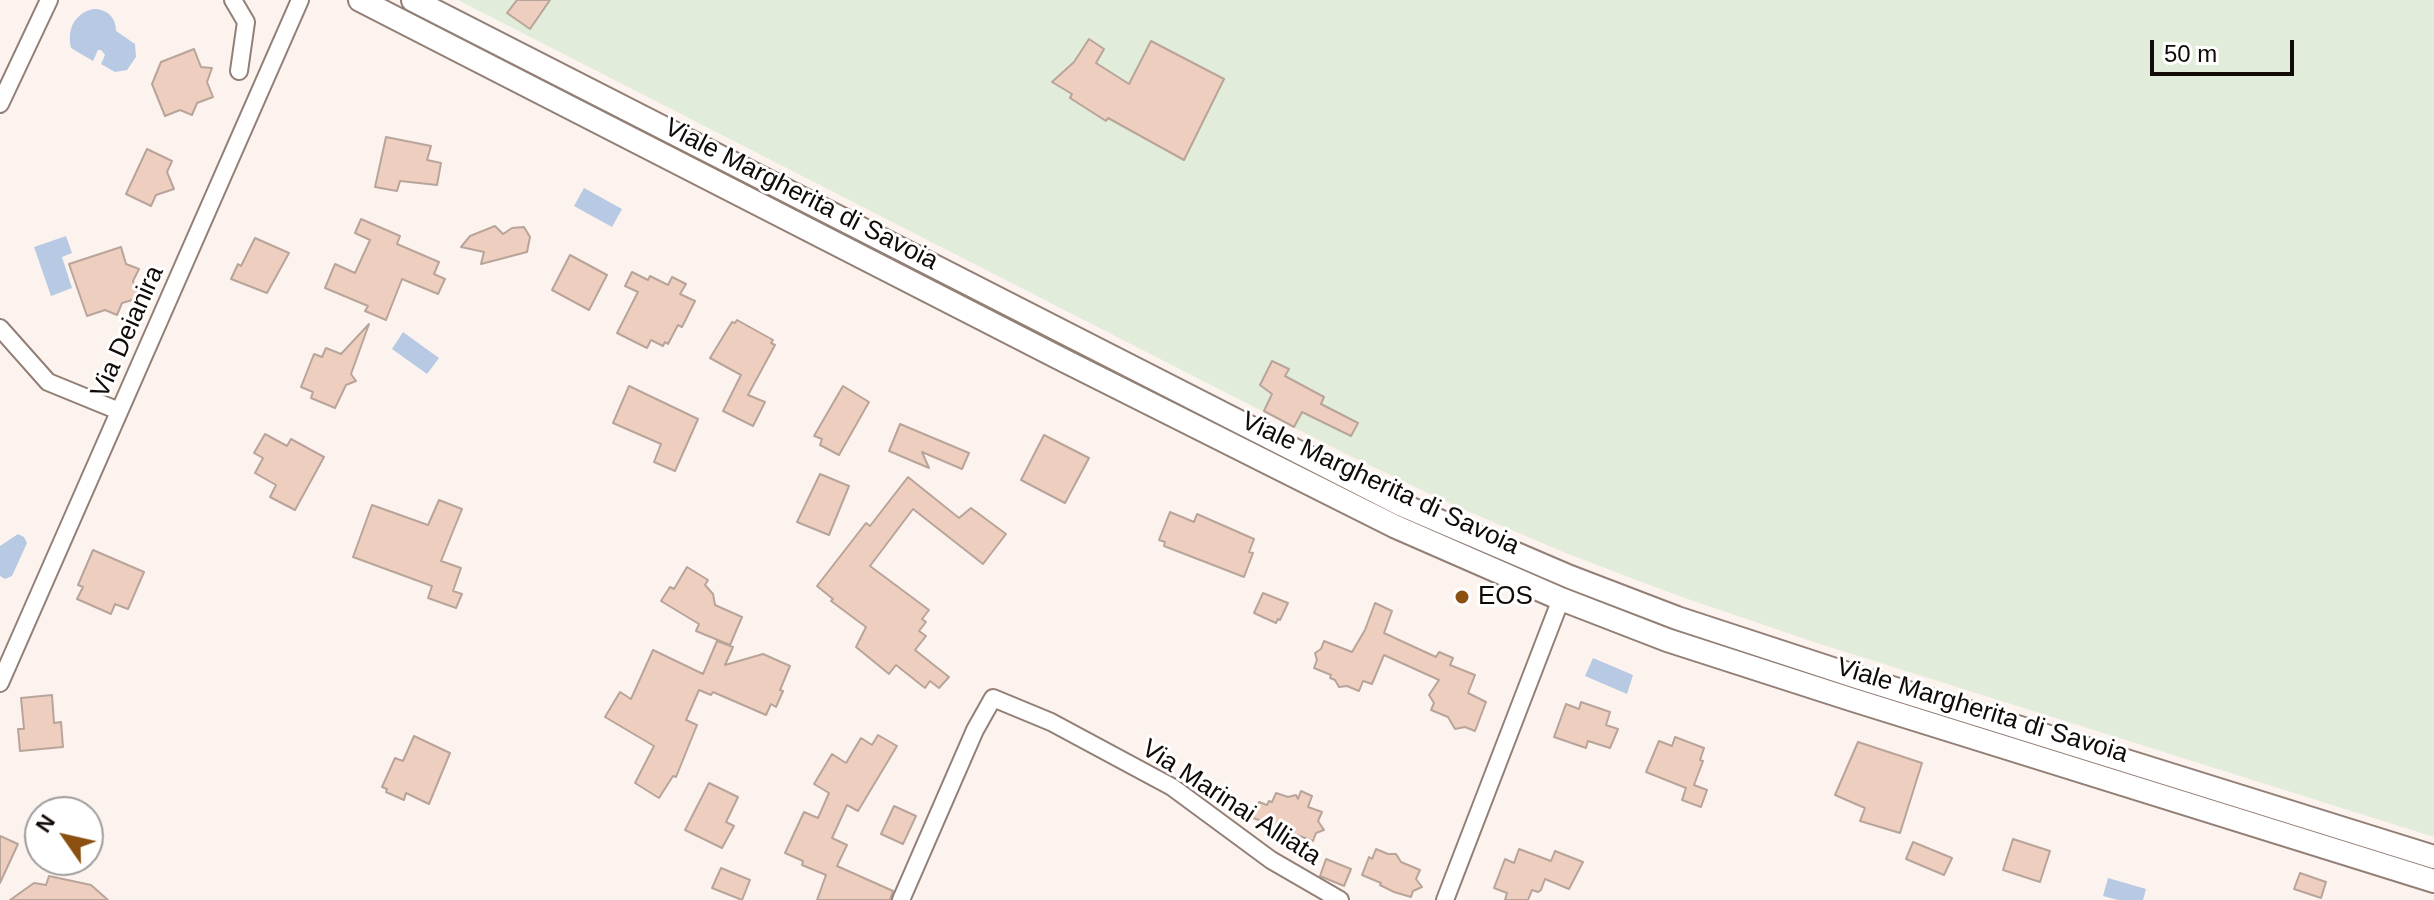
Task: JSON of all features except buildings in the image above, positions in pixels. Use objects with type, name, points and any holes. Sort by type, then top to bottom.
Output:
[{"type":"street","points":[[0,104],[49,0]]},
{"type":"street","points":[[233,0],[246,22],[239,71]]},
{"type":"street","name":"Via Deianira","points":[[0,683],[300,0]]},
{"type":"street","name":"Viale Margherita di Savoia","points":[[360,0],[1366,512],[1561,599],[1667,640],[2434,881]]},
{"type":"street","name":"Viale Margherita di Savoia","points":[[413,0],[1402,505],[1570,577],[1677,618],[1857,677],[2434,857]]},
{"type":"street","points":[[0,328],[48,382],[119,411]]},
{"type":"street","points":[[1445,900],[1561,599]]},
{"type":"street","name":"Via Marinai Alliata","points":[[901,900],[968,745],[993,698],[1051,722],[1172,787],[1271,860],[1340,900]]},
{"type":"green space","points":[[458,0],[2434,0],[2434,837],[1817,643],[1568,554],[1451,504],[1344,453]]},
{"type":"water","points":[[93,9],[110,15],[116,31],[135,44],[136,57],[127,70],[115,72],[101,64],[105,55],[101,50],[98,50],[93,61],[71,48],[73,23]]},
{"type":"water","points":[[584,188],[622,209],[612,227],[574,206]]},
{"type":"water","points":[[66,236],[72,253],[62,257],[72,288],[51,296],[34,247]]},
{"type":"water","points":[[403,332],[439,358],[427,374],[392,349]]},
{"type":"water","points":[[18,534],[27,543],[12,576],[5,579],[0,576],[0,546]]},
{"type":"water","points":[[1593,658],[1633,675],[1627,694],[1585,676]]},
{"type":"water","points":[[2108,878],[2146,889],[2143,900],[2118,900],[2103,896]]},
{"type":"place","name":"EOS","points":[[1462,597]]}]
